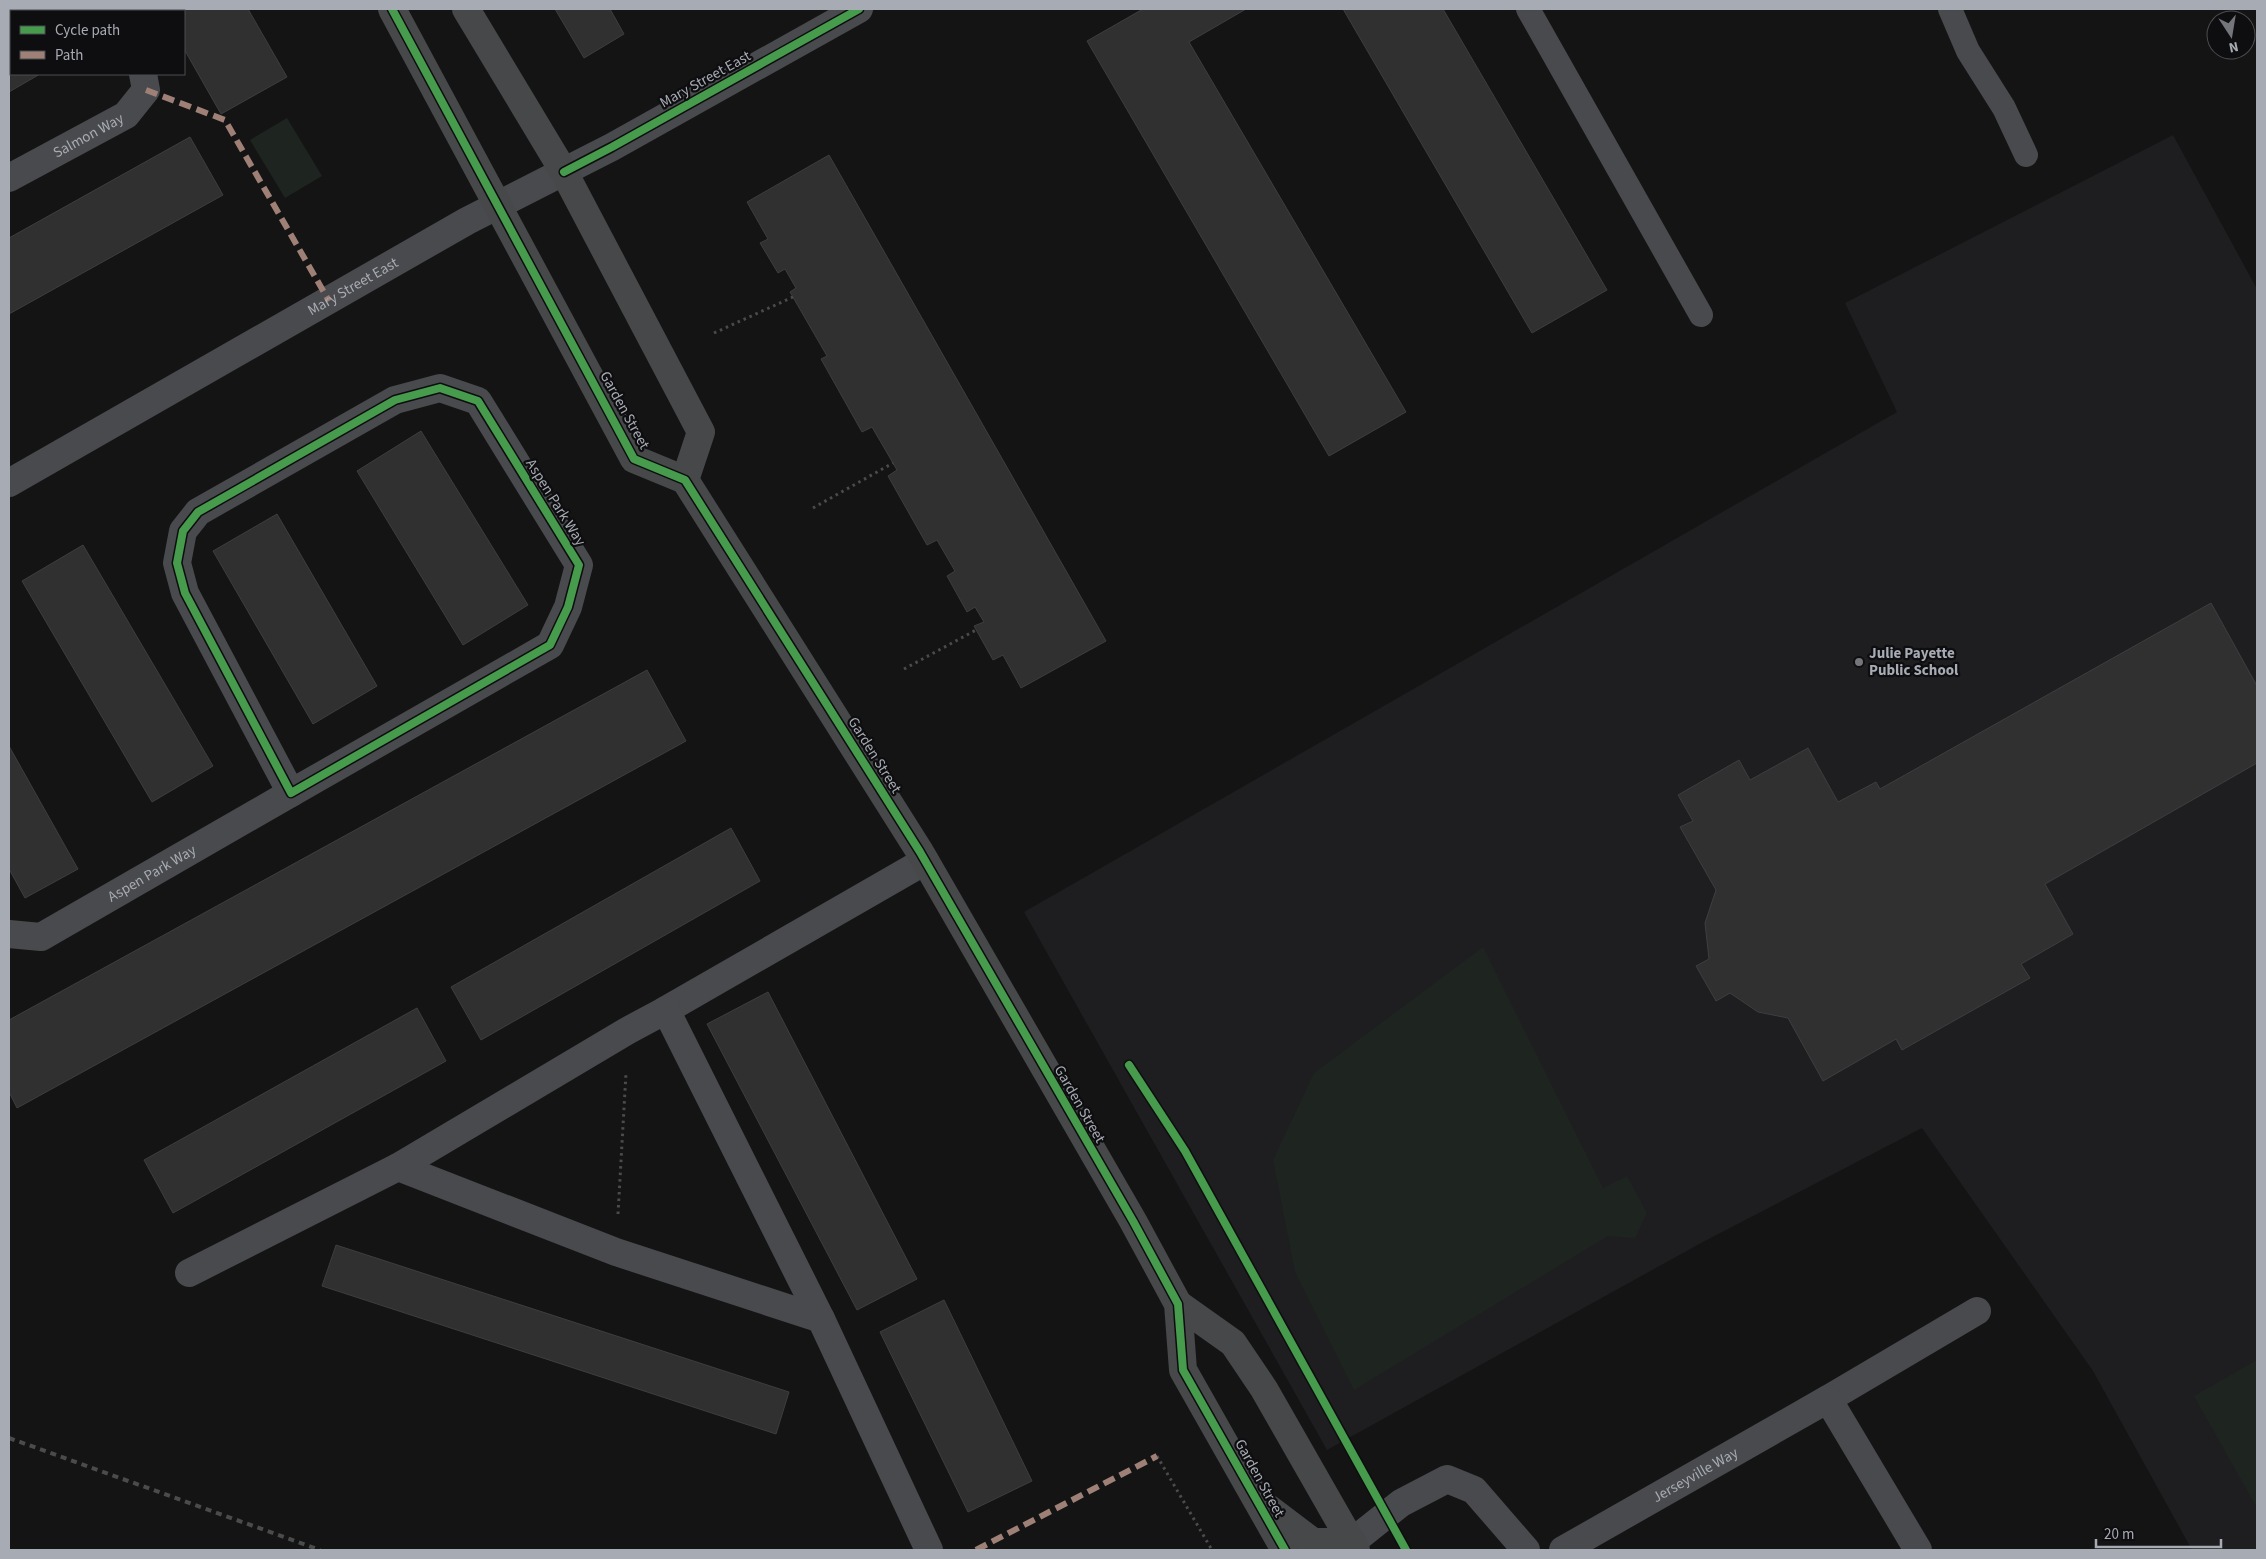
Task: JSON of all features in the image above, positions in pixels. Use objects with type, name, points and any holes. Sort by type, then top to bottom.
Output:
[{"type":"street","name":"Garden Street","points":[[392,9],[634,459],[685,480],[925,861],[1006,998],[1044,1069],[1133,1221],[1178,1304],[1183,1370],[1284,1550]]},
{"type":"street","points":[[466,9],[564,172],[701,432],[685,480]]},
{"type":"street","name":"Mary Street East","points":[[9,483],[499,206],[859,9]]},
{"type":"street","name":"Salmon Way","points":[[9,178],[126,115],[146,90],[143,75]]},
{"type":"street","name":"Aspen Park Way","points":[[9,934],[41,937],[550,645],[568,607],[579,565],[478,401],[440,388],[395,400],[198,512],[182,531],[177,563],[185,593],[291,793]]},
{"type":"street","points":[[189,1273],[398,1167],[627,1031],[925,861]]},
{"type":"street","points":[[666,1010],[821,1318],[929,1550]]},
{"type":"street","points":[[398,1167],[616,1252],[821,1318]]},
{"type":"street","name":"Garden Street","points":[[1178,1304],[1233,1343],[1264,1390],[1354,1546]]},
{"type":"street","name":"Jerseyville Way","points":[[1562,1550],[1828,1399],[1977,1311]]},
{"type":"street","points":[[1828,1399],[1918,1550]]},
{"type":"street","points":[[1256,1500],[1312,1542],[1354,1546],[1401,1504],[1447,1480],[1474,1490],[1526,1550]]},
{"type":"lane","points":[[1528,9],[1701,315]]},
{"type":"lane","points":[[1950,9],[1968,51],[2004,108],[2026,155]]},
{"type":"path","points":[[714,333],[793,297]]},
{"type":"path","points":[[813,508],[893,463]]},
{"type":"path","points":[[904,669],[976,630]]},
{"type":"path","points":[[616,1252],[624,1134],[627,1031]]},
{"type":"path","points":[[1157,1456],[1212,1550]]},
{"type":"shaded area","points":[[287,118],[322,176],[285,198],[250,140]]},
{"type":"shaded area","name":"Julie Payette Public School","points":[[2173,135],[2257,289],[2257,1550],[2192,1550],[2093,1371],[1922,1128],[1701,1243],[1327,1450],[1024,912],[1897,412],[1845,303]]},
{"type":"shaded area","points":[[1483,947],[1603,1188],[1627,1176],[1647,1213],[1635,1238],[1608,1236],[1354,1390],[1295,1272],[1273,1160],[1314,1073]]},
{"type":"shaded area","points":[[2257,1360],[2257,1508],[2194,1396]]},
{"type":"building","points":[[248,9],[287,77],[221,114],[185,51],[185,10],[162,10]]},
{"type":"building","points":[[555,9],[610,9],[624,34],[584,58]]},
{"type":"building","points":[[1143,9],[1246,9],[1189,42],[1406,412],[1329,456],[1087,41]]},
{"type":"building","points":[[1343,9],[1443,9],[1607,290],[1532,333]]},
{"type":"building","points":[[9,33],[10,75],[38,75],[9,92]]},
{"type":"building","points":[[190,137],[223,195],[9,314],[9,238]]},
{"type":"building","points":[[829,155],[1106,641],[1021,688],[1003,655],[993,660],[974,626],[984,622],[975,607],[967,612],[947,576],[955,571],[937,540],[927,545],[888,476],[897,470],[872,427],[862,432],[821,359],[827,356],[790,292],[796,288],[785,269],[778,273],[760,243],[768,239],[747,202]]},
{"type":"building","points":[[421,431],[528,605],[463,645],[357,471]]},
{"type":"building","points":[[277,514],[377,686],[313,724],[213,551]]},
{"type":"building","points":[[83,545],[213,766],[152,802],[22,581]]},
{"type":"building","points":[[2211,603],[2257,686],[2257,763],[2045,884],[2073,934],[2021,964],[2030,978],[1902,1050],[1896,1039],[1823,1081],[1788,1018],[1758,1012],[1730,993],[1716,1001],[1696,966],[1709,959],[1705,923],[1716,890],[1680,827],[1693,821],[1678,795],[1739,760],[1750,780],[1808,748],[1838,802],[1876,782],[1880,789]]},
{"type":"building","points":[[647,670],[686,741],[17,1108],[9,1092],[9,1020]]},
{"type":"building","points":[[9,746],[78,869],[25,898],[9,869]]},
{"type":"building","points":[[731,828],[760,881],[481,1040],[451,987]]},
{"type":"building","points":[[768,992],[917,1279],[857,1310],[707,1024]]},
{"type":"building","points":[[417,1008],[446,1061],[173,1213],[144,1160]]},
{"type":"building","points":[[336,1245],[789,1392],[776,1434],[322,1286]]},
{"type":"building","points":[[944,1300],[1032,1481],[968,1512],[880,1332]]},
{"type":"railway","points":[[9,1438],[320,1550]]},
{"type":"marked path","points":[[146,90],[225,120],[329,301]]},
{"type":"marked path","points":[[976,1550],[1157,1456]]},
{"type":"cycle path","points":[[392,9],[634,459],[685,480],[920,852],[1133,1221],[1178,1304],[1183,1370],[1285,1550]]},
{"type":"cycle path","points":[[564,172],[859,9]]},
{"type":"cycle path","points":[[440,388],[478,401],[579,565],[568,607],[550,645],[291,793],[185,593],[177,563],[183,531],[198,512],[395,400],[440,388]]},
{"type":"cycle path","points":[[1129,1065],[1185,1151],[1406,1550]]},
{"type":"place","name":"Julie Payette Public School","points":[[1859,662]]}]
